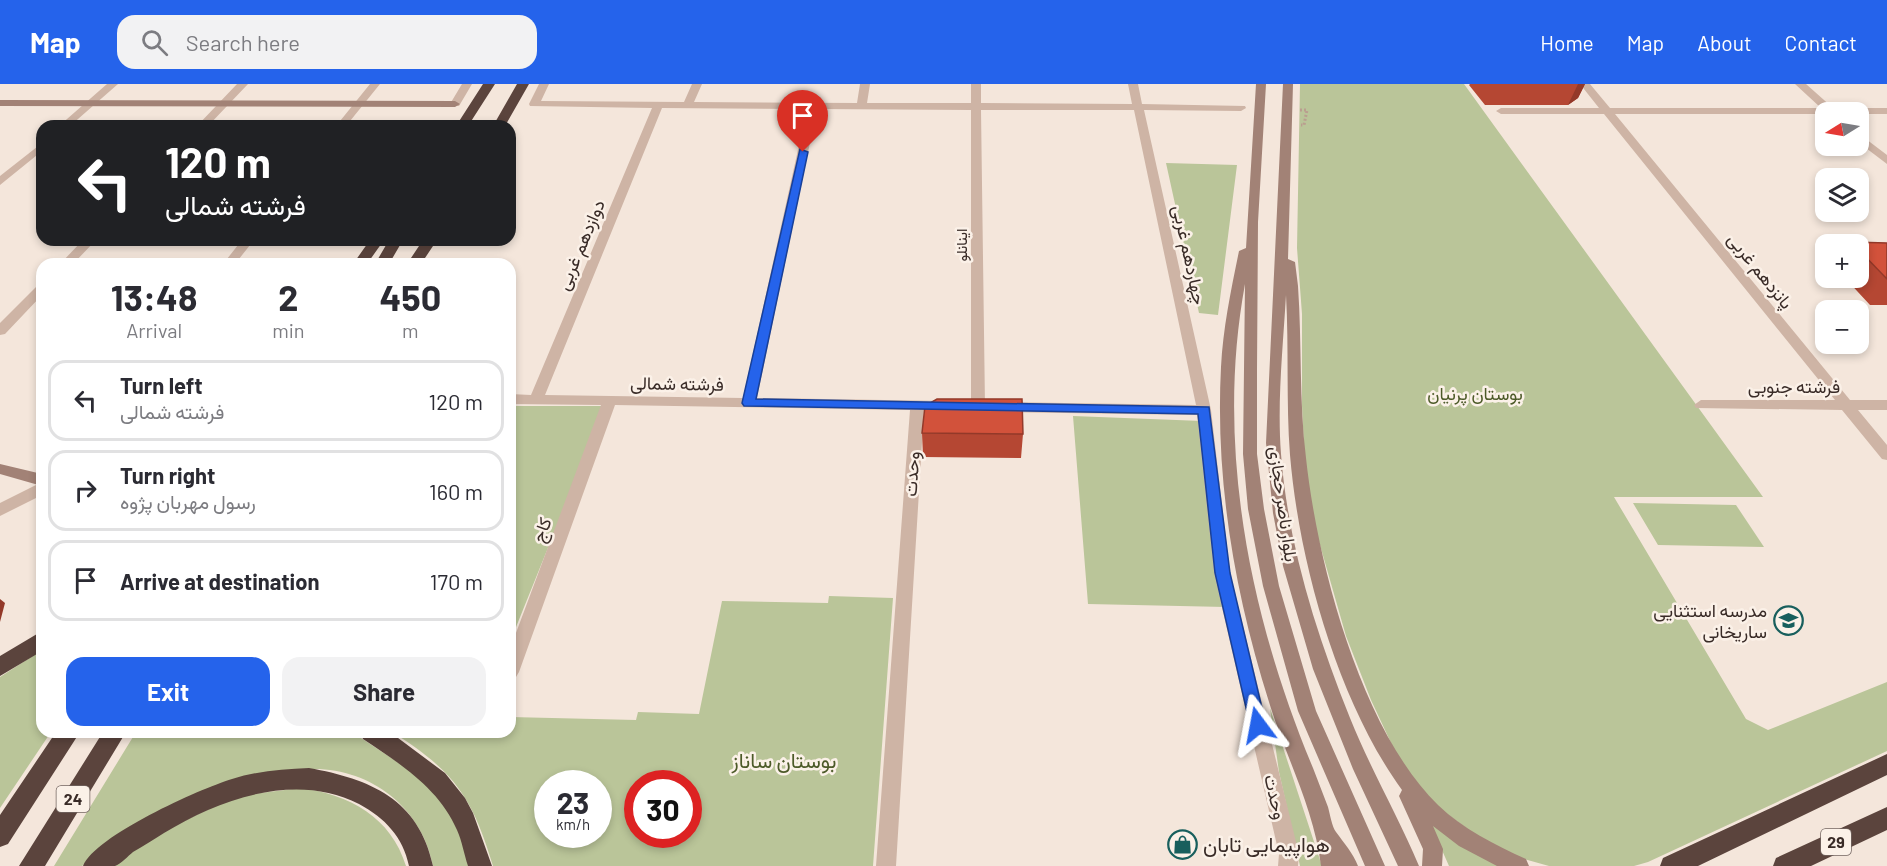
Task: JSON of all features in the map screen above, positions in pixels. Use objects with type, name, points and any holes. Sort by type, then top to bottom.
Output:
[{"type":"highway","points":[[466,120],[489,84]]},
{"type":"highway","points":[[502,120],[523,84]]},
{"type":"highway","points":[[0,667],[36,644]]},
{"type":"highway","name":"24","points":[[0,836],[65,738]]},
{"type":"highway","name":"24","points":[[31,866],[111,738]]},
{"type":"highway","points":[[379,738],[438,780],[453,799],[466,822],[480,866]]},
{"type":"highway","points":[[1672,866],[1887,764]]},
{"type":"highway","points":[[95,866],[140,834],[189,805],[256,784],[276,780],[307,779],[334,782],[353,788],[388,809],[411,836],[421,866]]},
{"type":"highway","name":"29","points":[[1785,866],[1887,818]]},
{"type":"main road","name":"بلوار ناصر حجازی","points":[[1261,84],[1252,222],[1250,454],[1263,552],[1280,622],[1307,711],[1375,866]]},
{"type":"main road","name":"بلوار ناصر حجازی","points":[[1288,84],[1284,226],[1274,371],[1273,458],[1289,553],[1306,622],[1335,706],[1383,815],[1409,866]]},
{"type":"main road","points":[[0,103],[455,104]]},
{"type":"main road","points":[[1252,222],[1234,297],[1226,418],[1235,534],[1246,594],[1265,664],[1325,830],[1348,866]]},
{"type":"main road","points":[[1284,226],[1293,294],[1294,404],[1303,500],[1314,553],[1345,656],[1369,715],[1426,832],[1432,849],[1432,866]]},
{"type":"main road","points":[[0,469],[36,478]]},
{"type":"main road","points":[[1395,767],[1422,802],[1446,824],[1493,854],[1519,866]]},
{"type":"main road","points":[[1325,830],[1331,866]]},
{"type":"street","points":[[71,120],[113,84]]},
{"type":"street","points":[[208,120],[243,84]]},
{"type":"street","points":[[346,120],[375,84]]},
{"type":"street","points":[[455,104],[467,84]]},
{"type":"street","points":[[544,84],[534,104],[1242,108]]},
{"type":"street","points":[[688,105],[696,84]]},
{"type":"street","points":[[862,106],[865,84]]},
{"type":"street","name":"اینانلو","points":[[967,406],[976,84]]},
{"type":"street","name":"چهاردهم غربی","points":[[1133,84],[1204,410]]},
{"type":"street","name":"پانزدهم غربی","points":[[1585,84],[1887,455]]},
{"type":"street","points":[[1800,84],[1820,102]]},
{"type":"street","name":"دوازدهم غربی","points":[[536,400],[658,105]]},
{"type":"street","points":[[749,403],[813,106]]},
{"type":"street","points":[[1501,111],[1606,109],[1815,111]]},
{"type":"street","points":[[1869,111],[1887,111]]},
{"type":"street","points":[[1869,145],[1887,161]]},
{"type":"street","points":[[0,182],[36,151]]},
{"type":"street","points":[[72,258],[84,246]]},
{"type":"street","points":[[234,258],[244,246]]},
{"type":"street","points":[[0,331],[36,294]]},
{"type":"street","name":"فرشته شمالی","points":[[516,399],[1204,410]]},
{"type":"street","name":"کاج","points":[[516,656],[610,401]]},
{"type":"street","name":"وحدت","points":[[886,866],[917,405]]},
{"type":"street","name":"فرشته جنوبی","points":[[1701,405],[1887,405]]},
{"type":"street","name":"وحدت","points":[[1204,410],[1222,573],[1289,854],[1288,866]]},
{"type":"street","points":[[0,500],[36,488]]},
{"type":"street","points":[[0,510],[36,489]]},
{"type":"path","points":[[1304,125],[1307,110]]},
{"type":"green space","name":"بوستان پرنیان","points":[[1300,84],[1464,84],[1763,497],[1614,497],[1746,719],[1768,730],[1887,682],[1887,751],[1648,862],[1634,866],[1549,866],[1517,857],[1483,840],[1436,806],[1399,760],[1371,700],[1346,636],[1314,524],[1305,467],[1302,406],[1302,314],[1297,248]]},
{"type":"green space","points":[[1166,163],[1237,165],[1218,315],[1199,313]]},
{"type":"green space","points":[[516,406],[603,406],[516,627]]},
{"type":"green space","points":[[1073,416],[1202,421],[1226,607],[1088,604]]},
{"type":"green space","points":[[1633,503],[1736,505],[1764,547],[1658,545]]},
{"type":"green space","name":"بوستان ساناز","points":[[829,596],[893,598],[873,866],[493,866],[477,821],[458,787],[431,760],[401,738],[516,738],[516,717],[636,720],[638,712],[699,714],[722,601],[828,603]]},
{"type":"green space","points":[[36,654],[36,738],[47,738],[0,808],[0,677]]},
{"type":"green space","points":[[1270,708],[1321,866],[1300,866],[1279,772]]},
{"type":"green space","points":[[132,738],[361,738],[411,771],[441,797],[459,830],[470,866],[433,866],[426,843],[416,823],[385,791],[366,780],[322,769],[291,771],[277,776],[103,849],[82,866],[54,866]]},
{"type":"green space","points":[[301,788],[336,796],[366,811],[390,834],[406,866],[108,866],[138,843],[236,796]]},
{"type":"green space","points":[[1426,814],[1499,866],[1449,866]]},
{"type":"building","points":[[1869,242],[1887,243],[1887,279],[1869,260]]},
{"type":"building","points":[[937,399],[1022,399],[1023,434],[922,433],[925,406]]},
{"type":"place","name":"مدرسه استثنایی ساریخانی","points":[[1788,621]]},
{"type":"place","name":"هواپیمایی تابان","points":[[1182,845]]},
{"type":"route","points":[[803,152],[749,403],[1204,410],[1222,573],[1258,725]]}]
